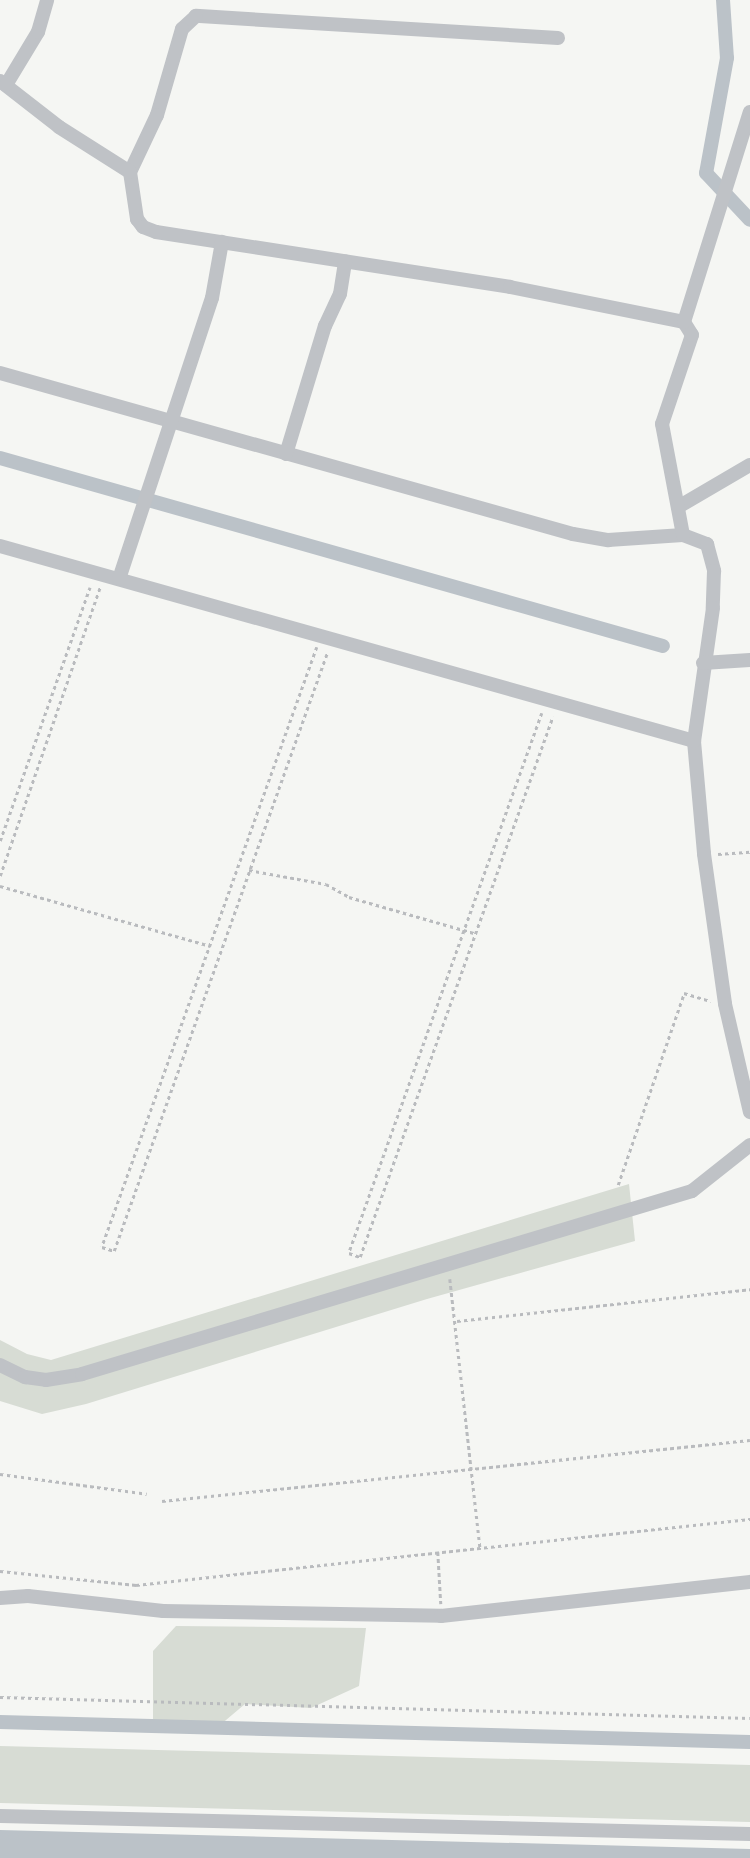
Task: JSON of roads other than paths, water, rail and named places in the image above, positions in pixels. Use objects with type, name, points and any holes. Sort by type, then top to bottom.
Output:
[{"type":"street","points":[[47,0],[38,32],[3,83],[59,127],[130,172]]},
{"type":"street","points":[[558,37],[196,16],[182,29],[157,115],[130,172],[133,204],[144,227],[222,242],[510,287],[684,322],[692,335],[662,424],[683,535]]},
{"type":"street","points":[[684,322],[728,172],[750,112]]},
{"type":"street","points":[[106,575],[136,525],[172,422],[212,298],[222,242]]},
{"type":"street","points":[[286,454],[325,326],[340,294],[345,261]]},
{"type":"street","points":[[0,373],[573,534],[608,540],[683,535],[707,544],[712,555],[713,608],[694,741],[704,854],[725,1004],[750,1112]]},
{"type":"street","points":[[678,507],[750,465]]},
{"type":"street","points":[[0,546],[694,741]]},
{"type":"street","points":[[704,663],[750,660]]},
{"type":"street","points":[[0,1365],[25,1377],[46,1380],[82,1374],[692,1191],[750,1145]]},
{"type":"street","points":[[0,1598],[29,1596],[163,1611],[441,1616],[750,1582]]},
{"type":"street","points":[[0,1816],[750,1834]]},
{"type":"waterway","points":[[723,0],[727,58],[706,173],[750,220]]},
{"type":"waterway","points":[[0,458],[663,646]]},
{"type":"waterway","points":[[0,1722],[750,1742]]}]
